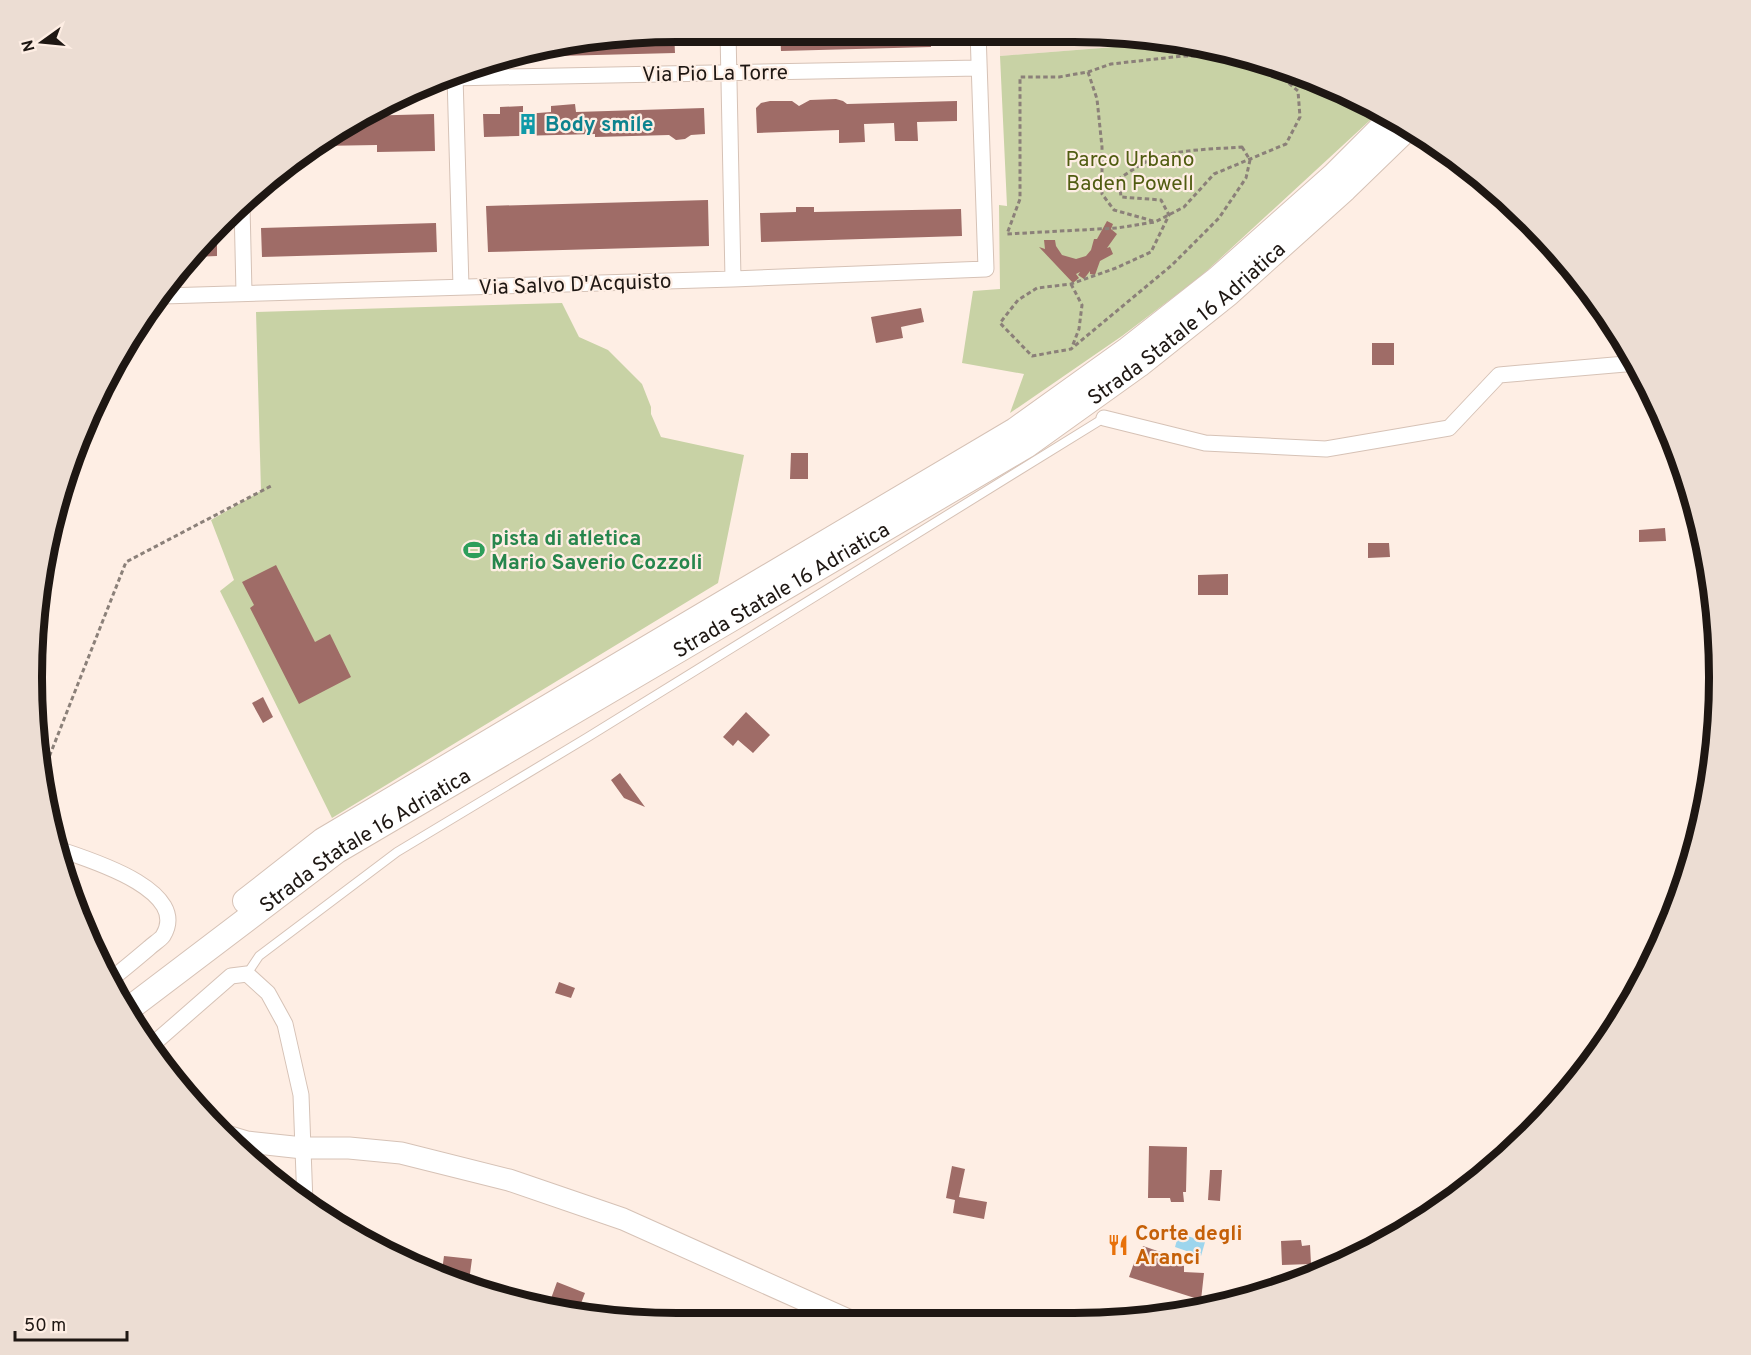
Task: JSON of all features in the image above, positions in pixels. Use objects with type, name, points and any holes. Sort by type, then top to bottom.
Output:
[{"type":"highway","name":"Strada Statale 16 Adriatica","points":[[126,994],[323,840],[1015,430],[1128,349],[1217,279],[1334,175],[1385,124]]},
{"type":"highway","name":"Strada Statale 16 Adriatica","points":[[133,1005],[337,851],[1026,446],[1139,365],[1228,294],[1337,197],[1402,133]]},
{"type":"main road","points":[[243,1141],[303,1148],[349,1148],[401,1153],[509,1180],[623,1219],[833,1313]]},
{"type":"street","points":[[728,42],[733,279]]},
{"type":"street","points":[[978,42],[979,68]]},
{"type":"street","name":"Via Pio La Torre","points":[[468,78],[979,68]]},
{"type":"street","name":"Via Salvo D'Acquisto","points":[[170,296],[986,270],[979,68]]},
{"type":"street","points":[[453,83],[461,287]]},
{"type":"street","points":[[242,215],[244,293]]},
{"type":"street","points":[[1104,418],[1205,443],[1326,449],[1449,428],[1499,375],[1626,364]]},
{"type":"street","points":[[67,852],[140,882],[164,903],[169,919],[163,936],[116,975]]},
{"type":"street","points":[[156,1041],[231,976],[247,974],[268,993],[285,1024],[301,1095],[304,1191]]},
{"type":"lane","points":[[247,974],[259,957],[397,852],[1104,418]]},
{"type":"path","points":[[1205,56],[1183,56],[1111,64],[1088,72],[1059,77],[1020,77],[1020,199],[1008,234],[1117,228],[1155,222],[1184,207],[1214,174],[1286,144],[1300,117],[1298,91],[1282,77]]},
{"type":"path","points":[[1088,72],[1097,99],[1102,147],[1102,194],[1114,210],[1155,222]]},
{"type":"path","points":[[1242,147],[1250,160],[1246,178],[1219,218],[1172,265],[1071,349],[1032,356],[1000,323],[1018,300],[1037,288],[1071,284],[1116,268],[1151,252],[1169,215],[1161,201],[1120,197],[1119,179],[1160,156],[1204,149],[1242,147]]},
{"type":"path","points":[[1071,284],[1082,305],[1079,329],[1071,349]]},
{"type":"path","points":[[47,762],[126,562],[271,486]]},
{"type":"shaded area","points":[[1000,42],[1137,45],[1000,56]]},
{"type":"green space","name":"Parco Urbano Baden Powell","points":[[1137,45],[1156,47],[1197,54],[1278,76],[1317,90],[1373,117],[1200,277],[1122,336],[1010,413],[1024,374],[962,363],[973,291],[1000,289],[999,205],[1007,206],[1000,56]]},
{"type":"green space","name":"pista di atletica Mario Saverio Cozzoli","points":[[562,303],[579,337],[608,350],[642,384],[661,437],[744,455],[718,583],[332,818],[220,591],[234,580],[211,520],[261,491],[256,312]]},
{"type":"water","points":[[1179,1233],[1205,1242],[1201,1256],[1175,1247]]},
{"type":"building","points":[[674,42],[675,53],[557,56],[557,54],[595,47]]},
{"type":"building","points":[[781,42],[931,42],[931,47],[781,51]]},
{"type":"building","points":[[836,99],[847,104],[957,101],[957,121],[917,122],[918,141],[895,141],[894,123],[864,124],[865,142],[839,143],[839,130],[757,133],[756,108],[761,103],[792,101],[799,106],[810,100]]},
{"type":"building","points":[[575,104],[576,112],[704,108],[705,134],[691,135],[685,139],[676,140],[669,135],[484,137],[483,114],[500,114],[500,107],[523,106],[523,113],[538,113],[551,112],[551,106]]},
{"type":"building","points":[[434,114],[435,151],[377,152],[377,145],[329,146],[382,115]]},
{"type":"building","points":[[708,200],[709,246],[488,252],[486,206]]},
{"type":"building","points":[[796,207],[814,207],[814,212],[961,209],[962,236],[761,242],[760,213],[796,212]]},
{"type":"building","points":[[1107,221],[1113,224],[1111,229],[1117,234],[1107,248],[1110,247],[1113,254],[1100,261],[1095,275],[1090,274],[1090,271],[1084,279],[1078,275],[1080,272],[1076,274],[1079,278],[1073,283],[1039,247],[1045,249],[1044,240],[1055,240],[1062,255],[1076,259],[1086,256],[1091,250],[1094,239],[1097,239]]},
{"type":"building","points":[[436,223],[437,252],[262,257],[261,228]]},
{"type":"building","points":[[217,240],[217,256],[201,257]]},
{"type":"building","points":[[921,308],[924,322],[901,327],[903,338],[876,343],[871,317]]},
{"type":"building","points":[[1372,343],[1394,343],[1394,365],[1372,365]]},
{"type":"building","points":[[791,453],[808,453],[808,479],[790,479]]},
{"type":"building","points":[[1665,528],[1666,541],[1639,542],[1639,530]]},
{"type":"building","points":[[1368,543],[1389,543],[1390,557],[1368,558]]},
{"type":"building","points":[[276,565],[315,642],[330,634],[351,677],[299,704],[250,608],[254,605],[242,582]]},
{"type":"building","points":[[1228,574],[1228,595],[1198,595],[1198,575]]},
{"type":"building","points":[[263,697],[273,717],[263,723],[252,703]]},
{"type":"building","points":[[746,712],[770,735],[753,753],[738,740],[733,746],[723,737]]},
{"type":"building","points":[[620,773],[645,807],[624,798],[611,780]]},
{"type":"building","points":[[559,982],[575,988],[571,998],[555,993]]},
{"type":"building","points":[[1149,1146],[1187,1147],[1184,1202],[1171,1202],[1170,1198],[1148,1198]]},
{"type":"building","points":[[952,1166],[965,1169],[959,1197],[987,1202],[984,1219],[953,1213],[955,1200],[946,1198]]},
{"type":"building","points":[[1210,1170],[1222,1170],[1220,1201],[1208,1200]]},
{"type":"building","points":[[1301,1240],[1302,1246],[1310,1245],[1311,1264],[1282,1265],[1281,1241]]},
{"type":"building","points":[[1143,1246],[1181,1259],[1180,1264],[1184,1266],[1184,1272],[1204,1273],[1201,1300],[1129,1277]]},
{"type":"building","points":[[444,1256],[472,1259],[469,1278],[442,1268]]},
{"type":"building","points":[[557,1282],[585,1293],[580,1305],[550,1300]]},
{"type":"place","name":"Body smile","points":[[528,124]]},
{"type":"place","name":"pista di atletica Mario Saverio Cozzoli","points":[[474,550]]},
{"type":"place","name":"Corte degli Aranci","points":[[1118,1245]]}]
